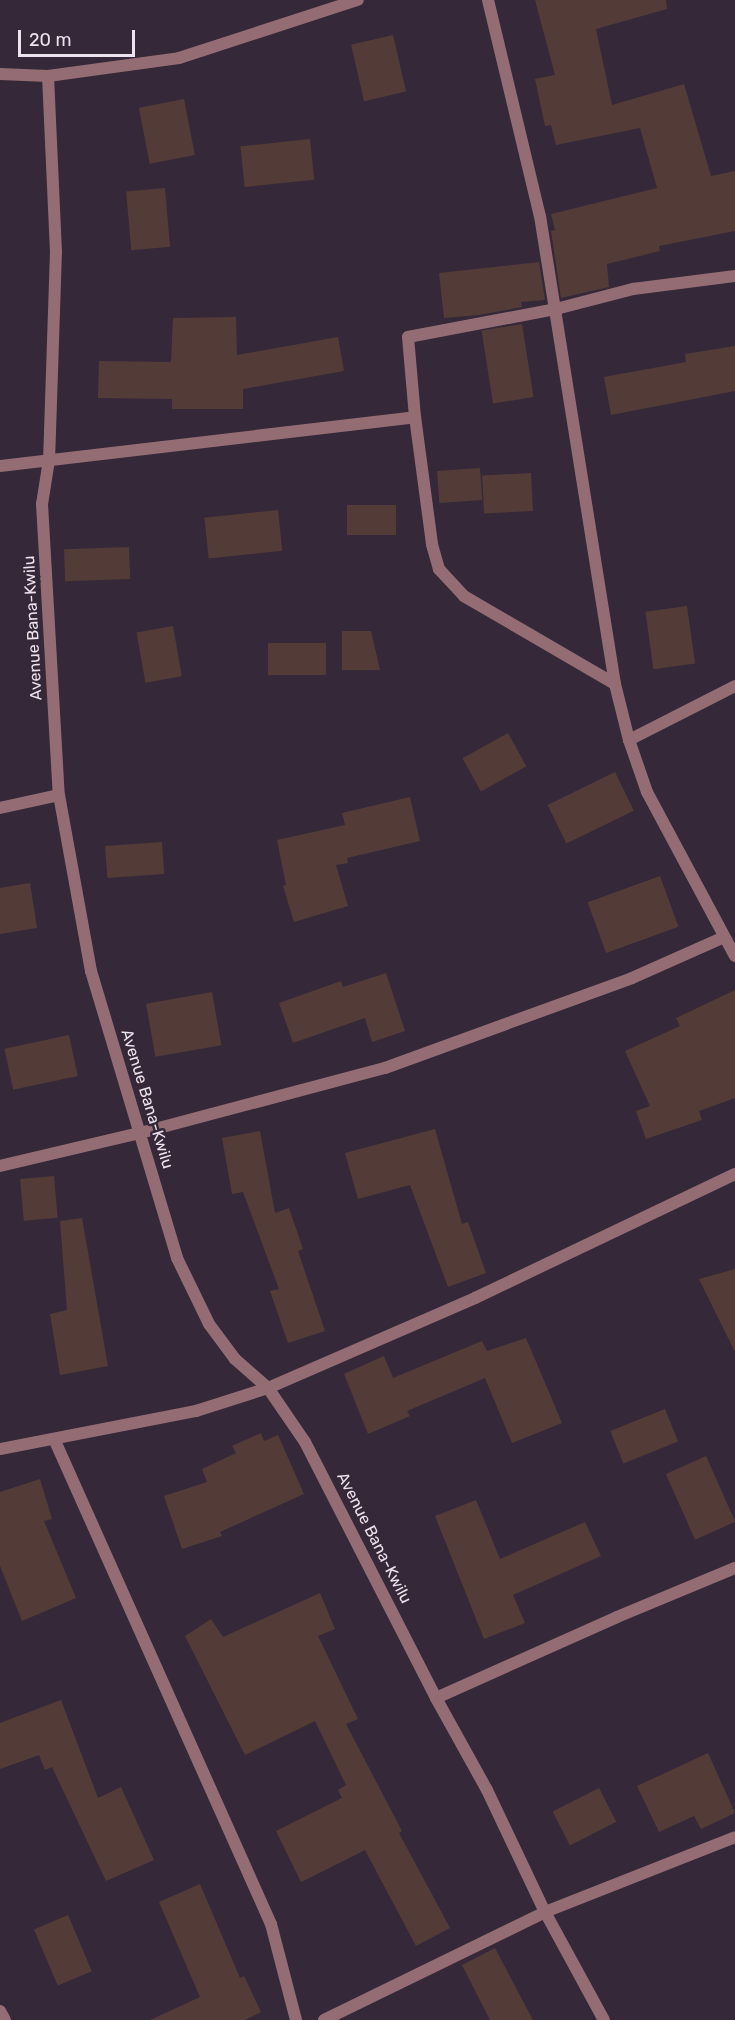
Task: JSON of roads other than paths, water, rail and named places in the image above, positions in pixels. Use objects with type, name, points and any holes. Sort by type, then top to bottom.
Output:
[{"type":"street","points":[[0,74],[48,76],[179,58],[358,0]]},
{"type":"street","points":[[488,0],[540,216],[615,684],[629,740],[647,792],[735,956]]},
{"type":"street","name":"Avenue Bana-Kwilu","points":[[48,76],[56,250],[49,460],[42,504],[59,795],[91,971],[177,1258],[209,1324],[235,1359],[268,1388],[305,1442],[436,1698],[487,1790],[545,1912],[604,2020]]},
{"type":"street","points":[[615,684],[464,596],[439,569],[432,544],[415,417],[408,337],[556,309],[633,289],[735,276]]},
{"type":"street","points":[[0,466],[415,417]]},
{"type":"street","points":[[629,740],[735,686]]},
{"type":"street","points":[[0,808],[59,795]]},
{"type":"street","points":[[0,1166],[140,1133],[385,1068],[632,978],[724,937]]},
{"type":"street","points":[[0,1449],[55,1441],[196,1411],[268,1388],[475,1298],[735,1174]]},
{"type":"street","points":[[55,1441],[271,1924],[296,2020]]},
{"type":"street","points":[[436,1698],[617,1617],[735,1568]]},
{"type":"street","points":[[324,2020],[545,1912],[735,1837]]},
{"type":"street","points":[[0,2011],[5,2020]]}]
